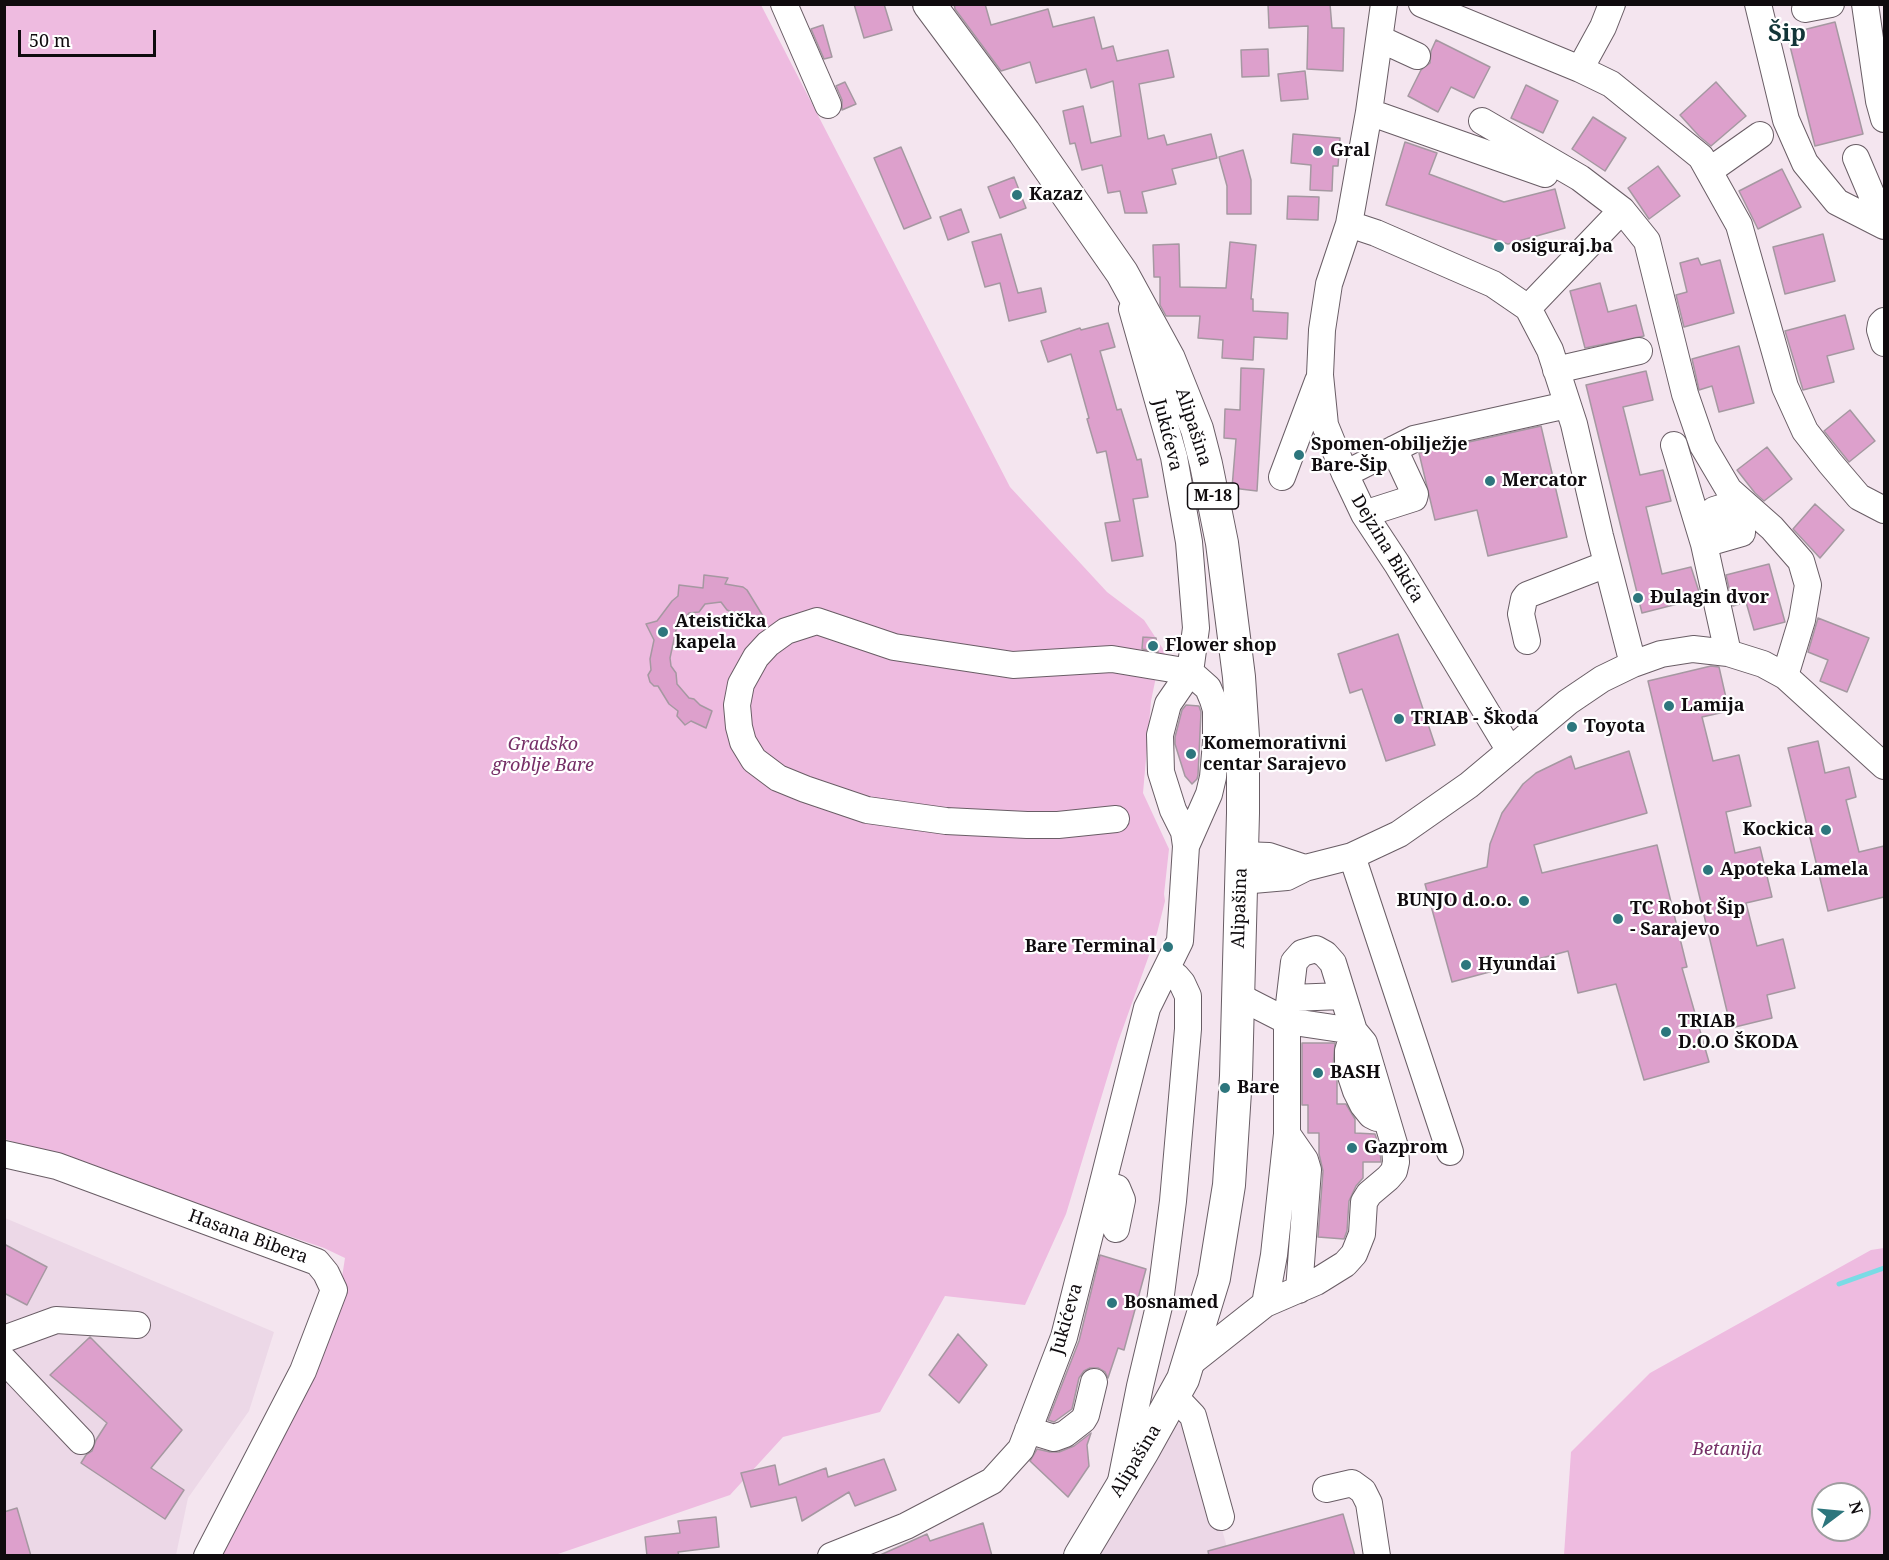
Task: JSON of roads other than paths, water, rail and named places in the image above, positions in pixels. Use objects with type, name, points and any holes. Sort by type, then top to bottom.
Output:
[{"type":"main road","name":"Alipašina","points":[[929,4],[1024,132],[1122,273],[1169,358],[1197,429],[1216,507],[1235,635],[1243,737],[1236,1076],[1229,1185],[1214,1278],[1189,1364],[1174,1396],[1080,1556]]},
{"type":"street","points":[[784,4],[828,105]]},
{"type":"street","name":"Dejzina Bikića","points":[[1384,4],[1369,112],[1349,224],[1329,284],[1322,330],[1320,375],[1325,425],[1344,474],[1364,514],[1397,564],[1510,751]]},
{"type":"street","points":[[1422,4],[1611,84],[1701,157],[1739,225],[1785,387],[1805,431],[1859,497],[1884,510]]},
{"type":"street","points":[[1580,69],[1603,27],[1612,4]]},
{"type":"street","points":[[1758,4],[1786,120],[1805,163],[1837,202],[1884,225]]},
{"type":"street","points":[[1805,9],[1831,4]]},
{"type":"street","points":[[1872,11],[1879,101],[1884,119]]},
{"type":"street","points":[[1380,39],[1417,56]]},
{"type":"street","points":[[1369,112],[1545,174]]},
{"type":"street","points":[[1482,121],[1580,178],[1622,210],[1647,241],[1685,394],[1703,446],[1729,490],[1772,528],[1802,561],[1808,585],[1802,621],[1785,676]]},
{"type":"street","points":[[1709,171],[1760,135]]},
{"type":"street","points":[[1856,158],[1884,225]]},
{"type":"street","points":[[1528,308],[1622,210]]},
{"type":"street","points":[[1349,224],[1376,233],[1493,284],[1528,308],[1550,350],[1574,424],[1633,664]]},
{"type":"street","name":"Jukićeva","points":[[831,1556],[906,1526],[992,1481],[1021,1449],[1064,1337],[1147,1008],[1180,941],[1186,846],[1184,832],[1173,810],[1161,772],[1160,742],[1168,704],[1190,672],[1196,628],[1185,520],[1174,457],[1122,273]]},
{"type":"street","points":[[1884,321],[1880,330],[1884,343]]},
{"type":"street","points":[[1556,370],[1639,351]]},
{"type":"street","points":[[1282,477],[1320,375]]},
{"type":"street","points":[[1344,474],[1414,439],[1567,405]]},
{"type":"street","points":[[1674,445],[1713,541],[1728,653]]},
{"type":"street","points":[[1364,514],[1414,498],[1415,495],[1395,449]]},
{"type":"street","points":[[1527,641],[1521,614],[1527,595],[1607,564]]},
{"type":"street","points":[[1116,819],[1058,825],[946,821],[867,810],[815,793],[778,778],[753,760],[743,742],[739,727],[737,705],[741,684],[756,657],[768,644],[786,631],[818,621],[894,647],[1013,665],[1112,659],[1190,672]]},
{"type":"street","points":[[1241,868],[1287,877],[1305,868],[1352,856],[1399,834],[1469,785],[1568,702],[1602,680],[1633,664],[1661,654],[1693,650],[1728,653],[1763,664],[1785,676],[1884,766]]},
{"type":"street","name":"Jukićeva","points":[[1186,846],[1209,794],[1216,742],[1216,710],[1213,700],[1208,688],[1190,672]]},
{"type":"street","points":[[1352,856],[1450,1152]]},
{"type":"street","points":[[1265,1304],[1274,1255],[1287,1134],[1289,1009],[1294,962],[1302,953],[1316,949],[1325,954],[1333,963],[1354,1031]]},
{"type":"street","points":[[1119,1489],[1160,1302],[1173,1201],[1188,1029],[1188,996],[1176,976],[1165,974]]},
{"type":"street","points":[[1238,996],[1289,1009],[1354,1031]]},
{"type":"street","points":[[1289,1009],[1342,996]]},
{"type":"street","name":"Alipašina","points":[[1189,1364],[1265,1304],[1299,1290],[1345,1264],[1354,1254],[1362,1234],[1364,1202],[1369,1194],[1382,1185],[1394,1171],[1396,1162],[1395,1147],[1364,1043],[1354,1031]]},
{"type":"street","points":[[1287,1134],[1305,1160],[1308,1170],[1299,1290]]},
{"type":"street","name":"Hasana Bibera","points":[[4,1154],[57,1166],[317,1262],[326,1273],[334,1290],[303,1371],[207,1556]]},
{"type":"street","points":[[1103,1184],[1117,1188],[1122,1200],[1116,1229]]},
{"type":"street","points":[[4,1339],[56,1320],[136,1325]]},
{"type":"street","points":[[4,1360],[81,1441]]},
{"type":"street","points":[[1028,1430],[1054,1438],[1065,1434],[1086,1415],[1094,1382]]},
{"type":"street","points":[[1174,1396],[1193,1416],[1221,1517]]},
{"type":"street","points":[[1326,1489],[1352,1483],[1363,1491],[1369,1503],[1377,1556]]},
{"type":"waterway","points":[[1839,1284],[1884,1268]]},
{"type":"place","name":"Gral","points":[[1318,151]]},
{"type":"place","name":"Kazaz","points":[[1017,195]]},
{"type":"place","name":"osiguraj.ba","points":[[1499,247]]},
{"type":"place","name":"Spomen-obilježje Bare-Šip","points":[[1299,455]]},
{"type":"place","name":"Mercator","points":[[1490,481]]},
{"type":"place","name":"Đulagin dvor","points":[[1638,598]]},
{"type":"place","name":"Ateistička kapela","points":[[663,632]]},
{"type":"place","name":"Flower shop","points":[[1153,646]]},
{"type":"place","name":"Lamija","points":[[1669,706]]},
{"type":"place","name":"TRIAB - Škoda","points":[[1399,719]]},
{"type":"place","name":"Toyota","points":[[1572,727]]},
{"type":"place","name":"Komemorativni centar Sarajevo","points":[[1191,754]]},
{"type":"place","name":"Kockica","points":[[1826,830]]},
{"type":"place","name":"Apoteka Lamela","points":[[1708,870]]},
{"type":"place","name":"BUNJO d.o.o.","points":[[1524,901]]},
{"type":"place","name":"TC Robot Šip - Sarajevo","points":[[1618,919]]},
{"type":"place","name":"Bare Terminal","points":[[1168,947]]},
{"type":"place","name":"Hyundai","points":[[1466,965]]},
{"type":"place","name":"TRIAB D.O.O ŠKODA","points":[[1666,1032]]},
{"type":"place","name":"BASH","points":[[1318,1073]]},
{"type":"place","name":"Bare","points":[[1225,1088]]},
{"type":"place","name":"Gazprom","points":[[1352,1148]]},
{"type":"place","name":"Bosnamed","points":[[1112,1303]]},
{"type":"district","name":"Šip","points":[[1787,34]]},
{"type":"park label","name":"Gradsko groblje Bare","points":[[543,756]]},
{"type":"park label","name":"Betanija","points":[[1727,1450]]}]
